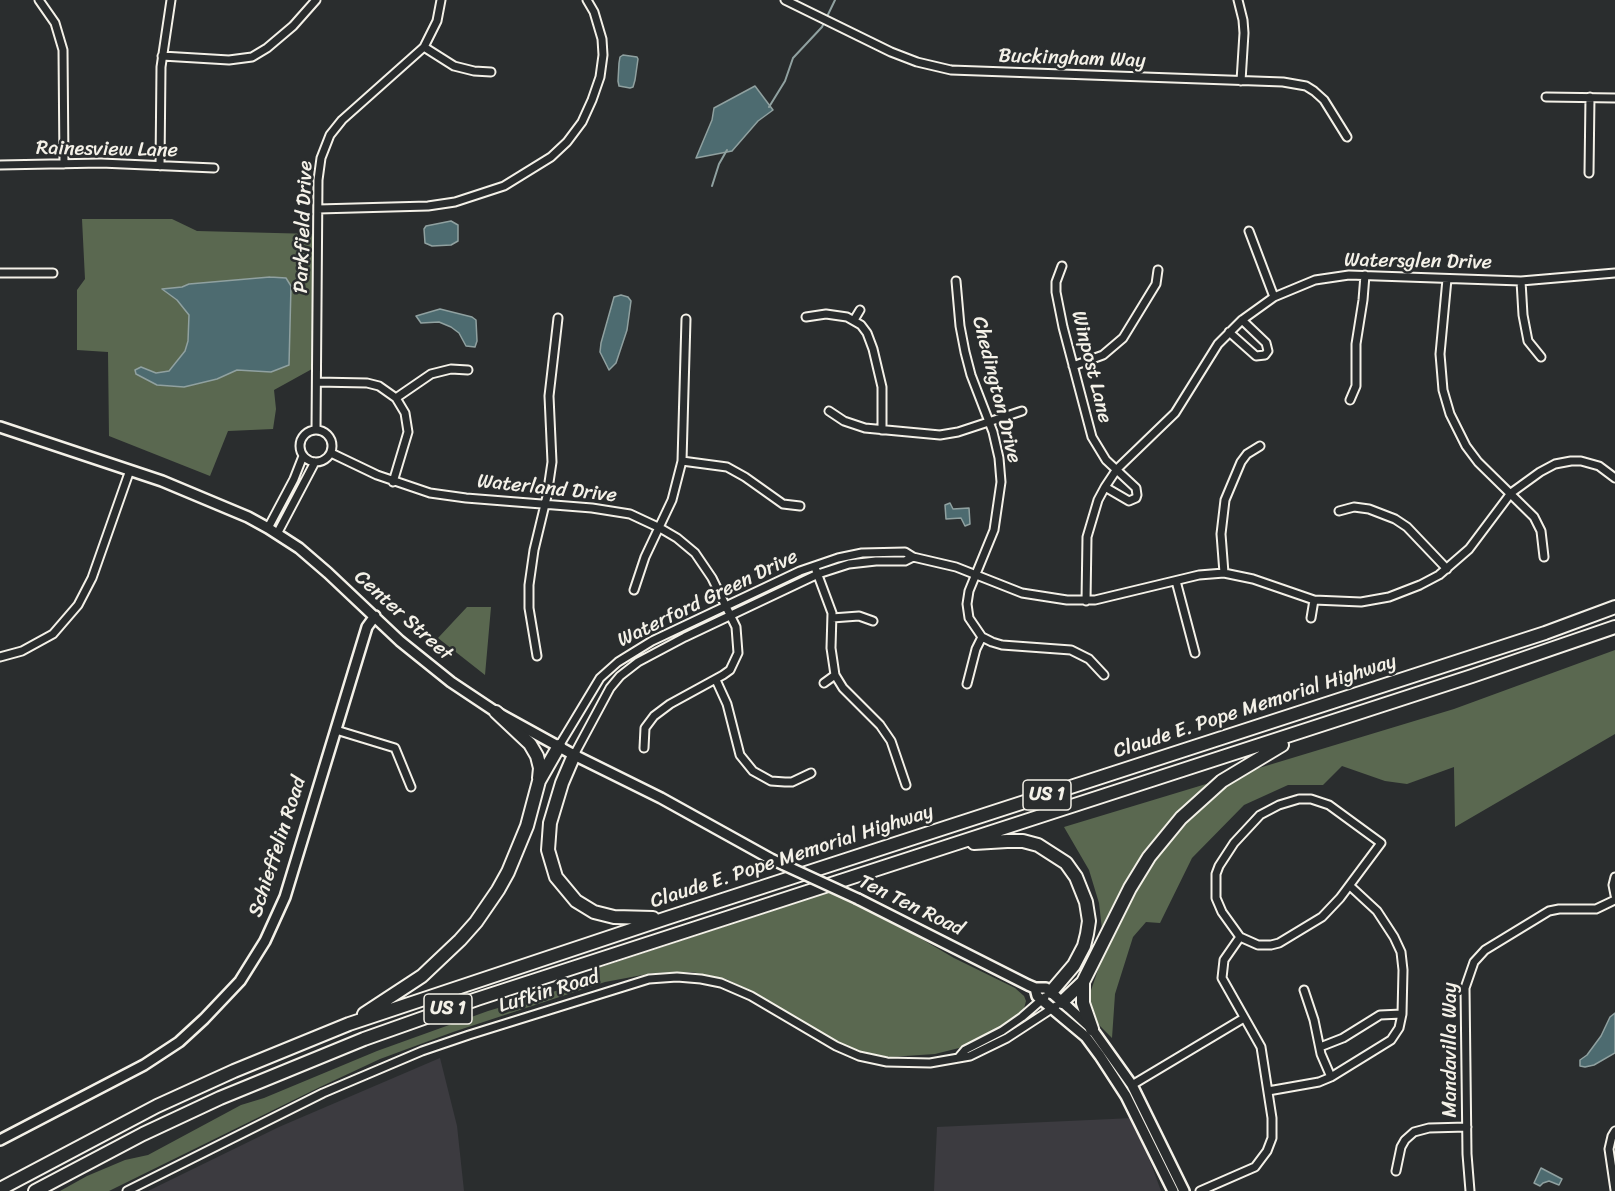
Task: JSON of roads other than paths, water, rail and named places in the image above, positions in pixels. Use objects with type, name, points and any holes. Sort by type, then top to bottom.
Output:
[{"type":"highway","name":"Claude E. Pope Memorial Highway","points":[[0,1188],[166,1102],[234,1071],[349,1024],[430,995],[1545,633],[1615,607]]},
{"type":"highway","name":"Claude E. Pope Memorial Highway","points":[[35,1191],[143,1134],[210,1103],[364,1039],[477,999],[1309,730],[1615,627]]},
{"type":"highway","points":[[349,1024],[422,976],[460,940],[476,922],[498,890],[517,853],[527,826],[539,781],[540,768],[537,756],[530,744],[496,712]]},
{"type":"highway","points":[[1057,1005],[1083,981],[1130,888],[1149,857],[1180,818],[1222,781],[1309,730]]},
{"type":"highway","points":[[539,781],[559,746]]},
{"type":"highway","points":[[574,755],[562,783],[550,823],[548,850],[556,877],[576,901],[594,912],[614,917],[667,918]]},
{"type":"highway","points":[[958,844],[1007,841],[1030,843],[1054,854],[1066,863],[1077,877],[1086,902],[1089,921],[1087,934],[1074,965],[1046,996]]},
{"type":"highway","points":[[1083,981],[1083,1003],[1092,1029]]},
{"type":"main road","name":"Center Street","points":[[0,427],[130,470],[204,498],[268,528],[321,567],[400,640],[451,682],[496,712],[574,755],[661,798],[771,859]]},
{"type":"main road","name":"Schieffelin Road","points":[[1,1138],[144,1065],[179,1042],[240,981],[265,940],[285,897],[367,627],[375,616]]},
{"type":"main road","name":"Ten Ten Road","points":[[771,859],[858,899],[1035,988],[1046,988],[1046,996],[1092,1029],[1132,1085],[1184,1191]]},
{"type":"main road","name":"Ten Ten Road","points":[[1057,1005],[1086,1037],[1116,1079],[1138,1118],[1173,1191]]},
{"type":"street","points":[[39,0],[55,23],[63,50],[63,164]]},
{"type":"street","points":[[160,166],[162,56],[171,0]]},
{"type":"street","points":[[162,56],[229,60],[252,57],[293,27],[316,0]]},
{"type":"street","name":"Parkfield Drive","points":[[316,430],[319,169],[323,150],[330,135],[342,120],[424,47],[437,21],[441,0]]},
{"type":"street","points":[[318,209],[428,206],[455,202],[504,186],[551,157],[567,142],[582,122],[600,78],[603,55],[602,39],[594,12],[587,0]]},
{"type":"street","name":"Buckingham Way","points":[[785,0],[891,52],[917,62],[951,70],[1289,83],[1306,86],[1329,107],[1347,137]]},
{"type":"street","points":[[1238,0],[1244,33],[1241,81]]},
{"type":"street","points":[[424,47],[454,66],[491,72]]},
{"type":"street","points":[[1546,97],[1615,98]]},
{"type":"street","points":[[1589,173],[1590,97]]},
{"type":"street","name":"Rainesview Lane","points":[[0,165],[108,164],[214,168]]},
{"type":"street","points":[[1249,231],[1274,297]]},
{"type":"street","name":"Winpost Lane","points":[[1062,266],[1056,282],[1056,292],[1092,437],[1106,460],[1136,488],[1136,498],[1129,501],[1106,487]]},
{"type":"street","points":[[1073,366],[1103,355],[1123,338],[1156,284],[1158,270]]},
{"type":"street","points":[[0,273],[53,273]]},
{"type":"street","name":"Watersglen Drive","points":[[1086,601],[1087,537],[1098,500],[1117,469],[1175,413],[1210,356],[1229,332],[1274,297],[1315,280],[1349,275],[1521,281],[1615,273]]},
{"type":"street","points":[[1350,400],[1356,386],[1356,344],[1365,275]]},
{"type":"street","points":[[1447,279],[1440,354],[1443,390],[1450,414],[1466,446],[1478,462],[1529,511],[1538,524],[1544,542],[1544,557]]},
{"type":"street","name":"Chedington Drive","points":[[956,280],[965,352],[999,458],[1001,489],[994,530],[969,591],[968,610],[982,638]]},
{"type":"street","points":[[1521,281],[1523,315],[1528,341],[1540,357]]},
{"type":"street","points":[[854,320],[860,310]]},
{"type":"street","points":[[806,317],[838,315],[854,320],[867,333],[877,362],[883,397],[882,430]]},
{"type":"street","points":[[537,656],[531,621],[529,585],[552,462],[549,389],[558,318]]},
{"type":"street","points":[[634,590],[645,557],[672,500],[682,461],[686,319]]},
{"type":"street","points":[[1229,332],[1256,356],[1265,355],[1268,351],[1266,343],[1242,320]]},
{"type":"street","points":[[396,398],[416,382],[431,374],[451,369],[468,370]]},
{"type":"street","points":[[317,382],[373,384],[396,398],[405,413],[408,432],[393,482]]},
{"type":"street","points":[[830,411],[855,425],[882,430],[940,435],[958,432],[1022,411]]},
{"type":"street","points":[[321,430],[330,438],[331,453],[324,461],[315,462],[300,452],[300,441],[306,433],[321,430]]},
{"type":"street","points":[[1224,573],[1221,526],[1227,494],[1241,462],[1247,454],[1260,446]]},
{"type":"street","name":"Waterland Drive","points":[[331,453],[393,482],[412,488],[452,496],[614,511],[638,517],[677,538],[695,553],[712,578],[738,632],[738,653],[730,670],[716,680]]},
{"type":"street","points":[[268,528],[294,479],[303,456]]},
{"type":"street","points":[[682,461],[727,467],[783,504],[800,506]]},
{"type":"street","name":"Waterford Green Drive","points":[[559,746],[600,678],[618,662],[652,641],[814,565],[862,553],[905,552],[913,557],[948,564],[1035,596],[1086,601],[1199,575],[1224,573],[1253,579],[1314,600],[1351,603],[1383,598],[1429,581],[1447,569],[1469,549],[1511,493],[1555,464],[1571,461],[1589,463],[1599,466],[1615,478]]},
{"type":"street","points":[[277,534],[315,462]]},
{"type":"street","points":[[0,657],[22,651],[53,634],[78,605],[92,578],[130,470]]},
{"type":"street","points":[[1339,511],[1354,507],[1369,509],[1395,519],[1407,527],[1447,569]]},
{"type":"street","name":"Waterford Green Drive","points":[[574,755],[603,699],[620,676],[638,662],[818,574],[849,564],[905,561],[913,557]]},
{"type":"street","points":[[814,565],[826,593],[832,618],[831,648],[835,675],[843,688],[880,725],[891,741],[906,785]]},
{"type":"street","points":[[1176,580],[1194,653]]},
{"type":"street","points":[[1311,618],[1314,600]]},
{"type":"street","points":[[832,618],[859,615],[873,621]]},
{"type":"street","points":[[967,684],[976,649],[982,638],[1002,645],[1071,650],[1089,659],[1104,675]]},
{"type":"street","points":[[824,683],[835,675]]},
{"type":"street","points":[[644,748],[645,728],[654,716],[670,704],[716,680],[727,704],[741,755],[753,771],[771,781],[785,782],[792,782],[811,773]]},
{"type":"street","points":[[336,730],[395,748],[411,787]]},
{"type":"street","points":[[1299,799],[1320,802],[1329,805],[1381,843],[1350,886],[1322,917],[1279,943],[1271,945],[1258,945],[1240,937],[1218,905],[1216,874],[1234,843],[1249,824],[1269,809],[1299,799]]},
{"type":"street","points":[[1615,877],[1613,885],[1615,895]]},
{"type":"street","points":[[1268,1091],[1319,1082],[1331,1077],[1390,1040],[1399,1029],[1402,1014],[1403,970],[1398,944],[1377,911],[1350,886]]},
{"type":"street","name":"Mandavilla Way","points":[[1470,1191],[1465,988],[1473,962],[1485,950],[1549,911],[1596,909],[1615,900]]},
{"type":"street","points":[[1200,1191],[1250,1171],[1263,1159],[1272,1138],[1272,1118],[1261,1047],[1225,985],[1222,971],[1229,951],[1240,937]]},
{"type":"street","name":"Lufkin Road","points":[[127,1191],[323,1093],[422,1051],[649,980],[677,977],[721,983],[751,996],[836,1046],[873,1060],[916,1064],[970,1056],[1007,1038],[1057,1005]]},
{"type":"street","points":[[1304,990],[1321,1054],[1331,1077]]},
{"type":"street","name":"Lufkin Road","points":[[959,1057],[966,1050],[1023,1017],[1046,996]]},
{"type":"street","points":[[1320,1047],[1343,1038],[1380,1015],[1402,1014]]},
{"type":"street","points":[[1132,1085],[1244,1018]]},
{"type":"street","points":[[1396,1171],[1401,1147],[1414,1132],[1429,1128],[1467,1127]]},
{"type":"street","points":[[1615,1131],[1609,1149],[1615,1190]]},
{"type":"water","points":[[623,55],[638,59],[635,80],[633,87],[630,88],[619,86],[619,63]]},
{"type":"water","points":[[755,86],[773,110],[758,121],[732,151],[696,158],[712,120],[714,108]]},
{"type":"water","points":[[451,221],[458,225],[458,241],[451,245],[432,246],[425,243],[424,229],[426,226]]},
{"type":"water","points":[[270,277],[286,278],[291,286],[289,365],[271,372],[237,370],[217,379],[184,387],[157,385],[136,374],[135,370],[141,367],[156,373],[169,371],[185,351],[188,341],[189,315],[177,300],[162,289],[189,284]]},
{"type":"water","points":[[621,295],[628,297],[631,301],[627,330],[616,363],[609,370],[600,352],[601,343],[614,297]]},
{"type":"water","points":[[440,309],[476,320],[475,347],[466,346],[459,333],[451,327],[439,322],[421,323],[416,316]]},
{"type":"water","points":[[950,503],[953,509],[969,508],[970,524],[965,526],[961,518],[946,519],[945,505]]},
{"type":"water","points":[[1615,1013],[1615,1053],[1594,1065],[1580,1066],[1580,1060],[1587,1055],[1601,1036],[1610,1017]]},
{"type":"water","points":[[1541,1168],[1562,1179],[1559,1185],[1549,1181],[1540,1186],[1534,1183]]},
{"type":"waterway","points":[[769,107],[785,81],[793,58],[822,27],[835,0]]},
{"type":"waterway","points":[[712,186],[719,164],[727,150]]}]
